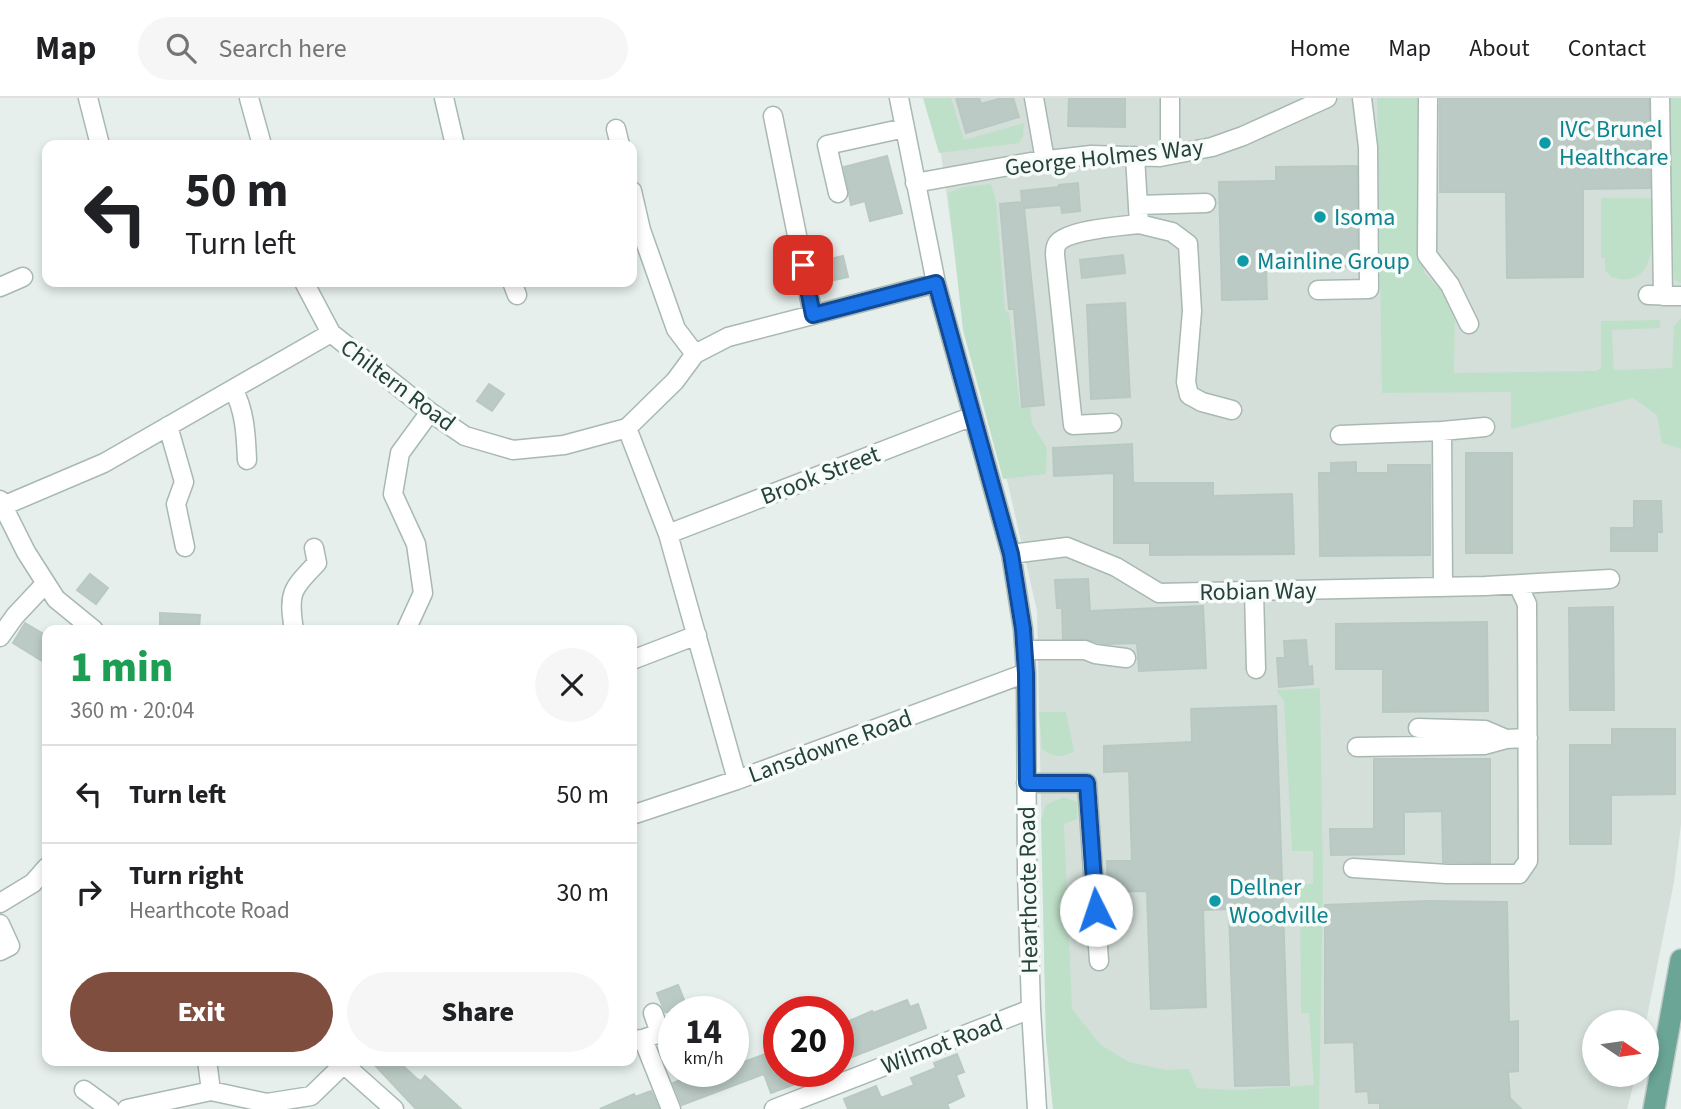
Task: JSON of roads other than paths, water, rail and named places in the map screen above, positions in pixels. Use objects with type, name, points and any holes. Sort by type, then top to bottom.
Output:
[{"type":"main road","points":[[1654,1109],[1681,960]]},
{"type":"street","points":[[88,98],[99,140]]},
{"type":"street","points":[[249,98],[261,140]]},
{"type":"street","points":[[444,98],[454,140]]},
{"type":"street","name":"Hearthcote Road","points":[[899,98],[936,283],[1011,554],[1025,650],[1031,1009],[1037,1109]]},
{"type":"street","points":[[1034,98],[1045,160]]},
{"type":"street","points":[[1170,98],[1170,155]]},
{"type":"street","name":"George Holmes Way","points":[[915,183],[1045,160],[1091,155],[1170,155],[1212,147],[1327,98]]},
{"type":"street","points":[[1318,290],[1369,289],[1368,147],[1362,98]]},
{"type":"street","points":[[1428,98],[1427,255],[1450,285],[1469,324]]},
{"type":"street","points":[[1660,98],[1655,296],[1681,296]]},
{"type":"street","points":[[773,116],[813,315]]},
{"type":"street","points":[[838,193],[827,145],[905,128]]},
{"type":"street","points":[[1135,156],[1139,224]]},
{"type":"street","points":[[1138,205],[1206,203]]},
{"type":"street","points":[[1112,423],[1073,425],[1055,255],[1056,246],[1063,238],[1103,227],[1139,224],[1172,232],[1188,244],[1192,311],[1186,382],[1189,395],[1202,402],[1232,410]]},
{"type":"street","points":[[637,231],[676,330],[695,354]]},
{"type":"street","points":[[0,287],[23,277]]},
{"type":"street","name":"Chiltern Road","points":[[307,287],[331,333],[429,412],[466,436],[513,450],[564,445],[627,428],[676,381],[695,354],[729,337],[936,283]]},
{"type":"street","points":[[88,625],[56,600],[1,503],[104,463],[331,333]]},
{"type":"street","points":[[233,389],[245,426],[247,460]]},
{"type":"street","points":[[408,625],[423,593],[416,544],[393,494],[400,453],[429,412]]},
{"type":"street","name":"Brook Street","points":[[668,534],[973,416]]},
{"type":"street","points":[[168,426],[184,482],[176,504],[185,547]]},
{"type":"street","points":[[1340,435],[1442,432],[1486,427]]},
{"type":"street","points":[[627,428],[668,534],[737,779]]},
{"type":"street","points":[[1442,432],[1443,587]]},
{"type":"street","name":"Robian Way","points":[[1011,554],[1067,547],[1116,567],[1159,593],[1443,587],[1610,579]]},
{"type":"street","points":[[293,625],[289,603],[298,582],[317,563],[314,548]]},
{"type":"street","points":[[0,637],[15,616],[46,583]]},
{"type":"street","points":[[1353,869],[1447,874],[1520,874],[1528,861],[1527,604],[1518,584]]},
{"type":"street","points":[[1254,591],[1256,669]]},
{"type":"street","points":[[637,658],[697,635]]},
{"type":"street","points":[[1025,650],[1085,650],[1094,654],[1126,658]]},
{"type":"street","name":"Lansdowne Road","points":[[637,813],[1026,673]]},
{"type":"street","points":[[1418,728],[1485,730],[1506,739]]},
{"type":"street","points":[[1357,747],[1484,745],[1506,739],[1528,738]]},
{"type":"street","points":[[1027,783],[1087,783],[1099,961]]},
{"type":"street","points":[[0,903],[33,883],[42,873]]},
{"type":"street","points":[[0,924],[10,946],[0,951]]},
{"type":"street","name":"Wilmot Road","points":[[774,1109],[1031,1009]]},
{"type":"street","points":[[653,1013],[660,1033],[637,1039],[671,1109]]},
{"type":"street","points":[[208,1066],[211,1091]]},
{"type":"street","points":[[127,1109],[211,1091],[267,1103],[311,1096],[338,1066]]},
{"type":"street","points":[[346,1066],[394,1109]]},
{"type":"street","points":[[84,1090],[110,1109]]},
{"type":"place","name":"IVC Brunel Healthcare","points":[[1545,143]]},
{"type":"place","name":"Isoma","points":[[1320,217]]},
{"type":"place","name":"Mainline Group","points":[[1243,261]]},
{"type":"place","name":"Dellner Woodville","points":[[1215,901]]}]
